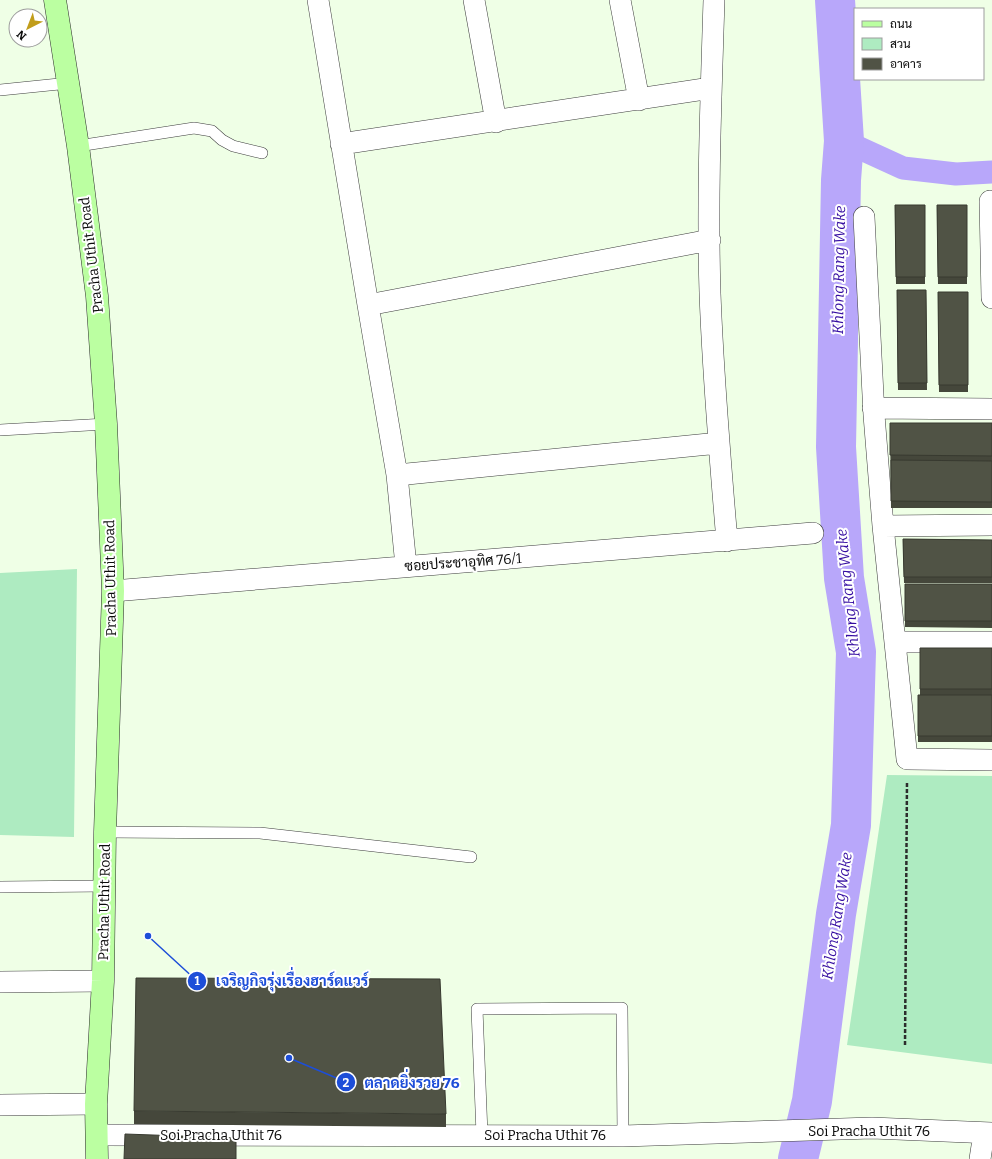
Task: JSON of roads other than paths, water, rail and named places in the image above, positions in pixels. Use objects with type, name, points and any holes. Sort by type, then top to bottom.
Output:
[{"type":"main road","name":"Pracha Uthit Road","points":[[55,0],[78,146],[97,296],[106,424],[112,591],[105,832],[103,981],[96,1104],[97,1159]]},
{"type":"street","points":[[318,0],[397,474],[406,566]]},
{"type":"street","points":[[474,0],[496,122]]},
{"type":"street","points":[[620,0],[639,100]]},
{"type":"street","points":[[714,0],[711,88],[710,292],[718,443],[727,541]]},
{"type":"street","points":[[341,144],[496,122],[711,88]]},
{"type":"street","points":[[990,201],[992,298]]},
{"type":"street","points":[[864,217],[873,408],[882,526],[907,759],[992,760]]},
{"type":"street","points":[[368,305],[710,240]]},
{"type":"street","points":[[873,408],[992,408]]},
{"type":"street","points":[[397,474],[718,443]]},
{"type":"street","points":[[882,526],[992,525]]},
{"type":"street","name":"ซอยประชาอุทิศ 76/1","points":[[112,591],[813,533]]},
{"type":"street","points":[[895,642],[992,642]]},
{"type":"street","points":[[0,982],[103,981]]},
{"type":"street","points":[[0,1105],[96,1104]]},
{"type":"street","name":"Soi Pracha Uthit 76","points":[[97,1135],[482,1134],[624,1136],[763,1133],[872,1128],[988,1133]]},
{"type":"street","points":[[980,1159],[988,1133]]},
{"type":"lane","points":[[0,90],[69,83]]},
{"type":"lane","points":[[78,146],[194,128],[212,132],[233,146],[262,153]]},
{"type":"lane","points":[[0,430],[106,424]]},
{"type":"lane","points":[[105,832],[260,833],[471,857]]},
{"type":"lane","points":[[0,887],[104,886]]},
{"type":"lane","points":[[482,1134],[477,1009],[622,1008],[624,1136]]},
{"type":"waterway","name":"Khlong Rang Wake","points":[[798,1159],[812,1101],[836,914],[851,825],[856,652],[844,578],[836,447],[841,180],[844,141],[835,0]]},
{"type":"waterway","points":[[844,141],[903,168],[956,174],[992,172]]},
{"type":"place","name":"เจริญกิจรุ่งเรื่องฮาร์ดแวร์","points":[[148,936]]},
{"type":"place","name":"ตลาดยิ่งรวย 76","points":[[289,1058]]}]
